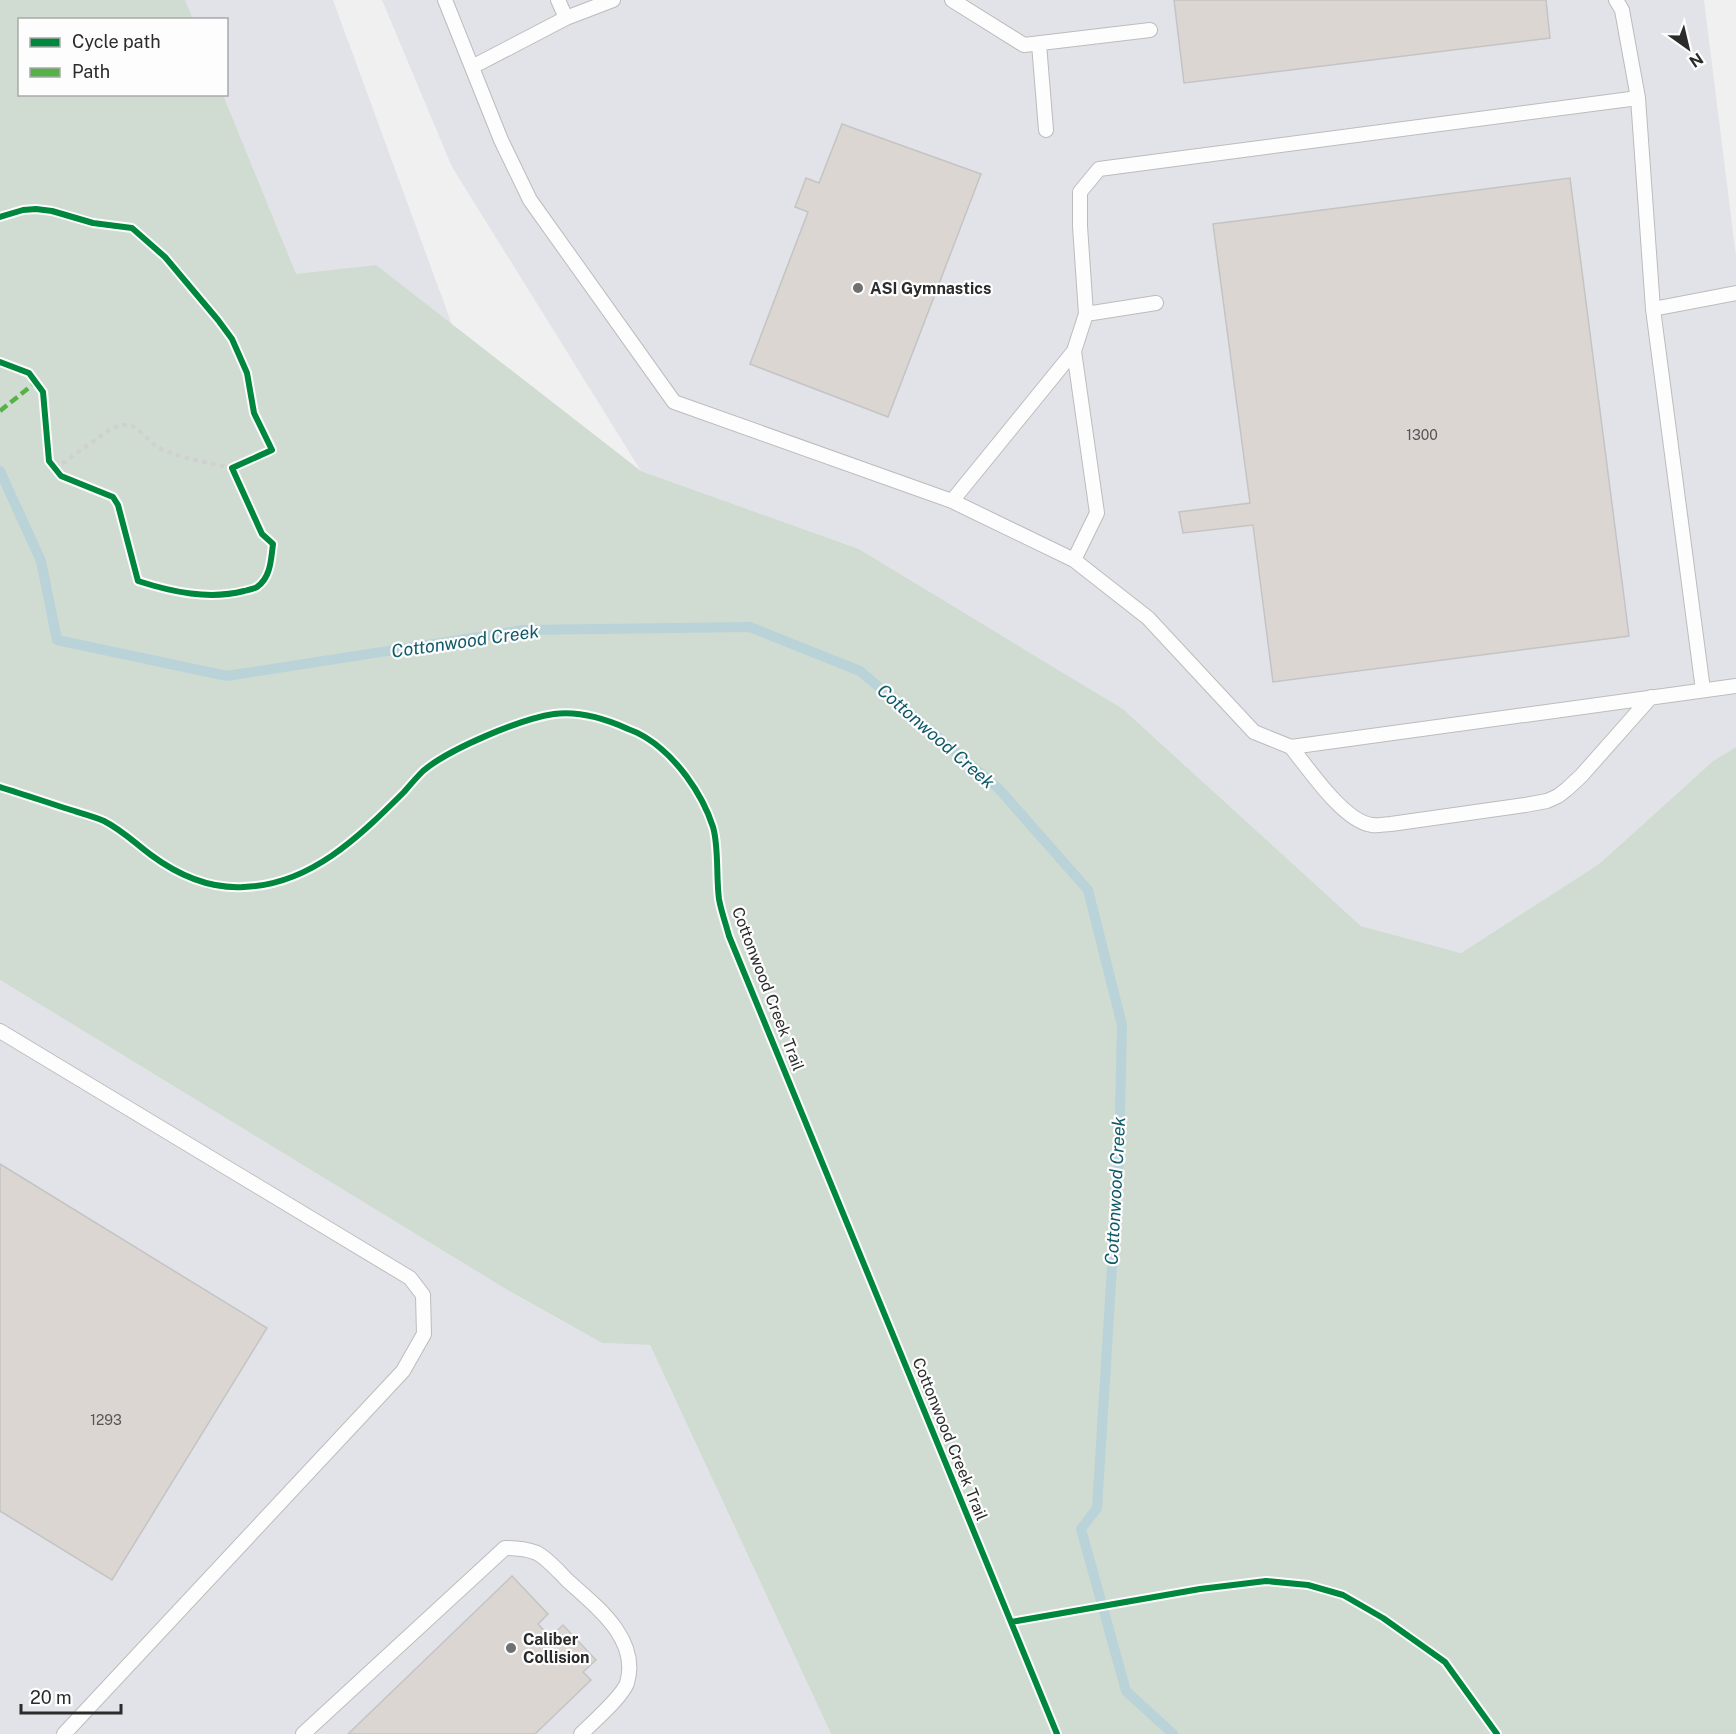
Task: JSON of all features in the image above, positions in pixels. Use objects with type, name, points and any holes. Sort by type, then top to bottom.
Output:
[{"type":"lane","points":[[445,0],[501,140],[530,200],[674,402],[952,501],[1074,560],[1148,618],[1254,732],[1291,747],[1340,806],[1362,822],[1372,825],[1391,824],[1547,801],[1558,796],[1581,776],[1651,697]]},
{"type":"lane","points":[[558,0],[566,18]]},
{"type":"lane","points":[[472,67],[566,18],[613,0]]},
{"type":"lane","points":[[952,0],[1024,45],[1150,30]]},
{"type":"lane","points":[[1616,0],[1622,10],[1638,98],[1653,309],[1703,690]]},
{"type":"lane","points":[[1039,44],[1046,130]]},
{"type":"lane","points":[[952,501],[1074,351],[1086,314],[1080,192],[1099,169],[1638,98]]},
{"type":"lane","points":[[1653,309],[1736,292]]},
{"type":"lane","points":[[1086,314],[1156,303]]},
{"type":"lane","points":[[1074,351],[1097,513],[1074,560]]},
{"type":"lane","points":[[1291,747],[1736,686]]},
{"type":"lane","points":[[0,1030],[410,1278],[423,1295],[424,1334],[403,1371],[64,1734]]},
{"type":"lane","points":[[303,1734],[505,1548],[518,1548],[539,1554],[607,1616],[626,1646],[629,1664],[626,1684],[615,1700],[581,1734]]},
{"type":"path","points":[[55,469],[120,425],[129,425],[158,447],[178,456],[232,468]]},
{"type":"shaded area","points":[[0,0],[185,0],[193,18],[18,18],[18,96],[223,96],[296,274],[376,265],[641,471],[859,549],[1123,709],[1361,926],[1461,953],[1599,864],[1713,761],[1736,747],[1736,1734],[831,1734],[650,1345],[602,1343],[509,1291],[0,980]]},
{"type":"shaded area","points":[[159,0],[333,0],[547,584],[413,618],[198,96],[228,96],[228,18],[167,18]]},
{"type":"shaded area","points":[[382,0],[1704,0],[1736,256],[1736,747],[1713,761],[1599,864],[1461,953],[1361,926],[1123,709],[859,549],[641,471],[452,167]]},
{"type":"shaded area","points":[[0,980],[555,1317],[602,1343],[650,1345],[831,1734],[0,1734]]},
{"type":"building","points":[[1174,0],[1546,0],[1550,38],[1184,83]]},
{"type":"building","name":"ASI Gymnastics","points":[[842,124],[981,174],[888,417],[750,364],[808,212],[795,207],[806,178],[819,183]]},
{"type":"building","points":[[1570,178],[1629,636],[1273,682],[1253,525],[1183,533],[1179,512],[1250,503],[1213,224]]},
{"type":"building","points":[[0,1164],[267,1328],[112,1580],[0,1511]]},
{"type":"building","name":"Caliber Collision","points":[[512,1576],[548,1614],[538,1624],[550,1637],[563,1625],[596,1660],[583,1672],[591,1680],[535,1734],[348,1734]]},
{"type":"waterway","name":"Cottonwood Creek","points":[[0,471],[41,561],[57,640],[227,676],[523,630],[750,627],[860,671],[998,788],[1088,890],[1122,1025],[1119,1155],[1097,1508],[1081,1529],[1126,1691],[1173,1734]]},
{"type":"marked path","points":[[0,411],[36,382]]},
{"type":"cycle path","points":[[0,217],[23,210],[36,209],[52,211],[93,223],[132,228],[165,257],[232,339],[247,373],[254,413],[272,450],[232,468],[262,534],[273,544],[270,567],[262,583],[256,588],[231,594],[204,595],[138,581],[118,505],[113,497],[61,476],[49,461],[43,392],[29,373],[0,362]]},
{"type":"cycle path","name":"Cottonwood Creek Trail","points":[[0,787],[104,821],[161,862],[195,879],[219,886],[244,887],[291,878],[312,868],[332,856],[369,826],[423,771],[435,762],[486,736],[523,722],[563,713],[592,717],[639,734],[667,754],[695,789],[708,814],[716,844],[719,899],[729,936],[1057,1734]]},
{"type":"cycle path","points":[[1011,1622],[1200,1589],[1266,1581],[1308,1585],[1343,1595],[1383,1618],[1445,1662],[1497,1734]]},
{"type":"place","name":"ASI Gymnastics","points":[[858,288]]},
{"type":"place","name":"Caliber Collision","points":[[511,1648]]}]
